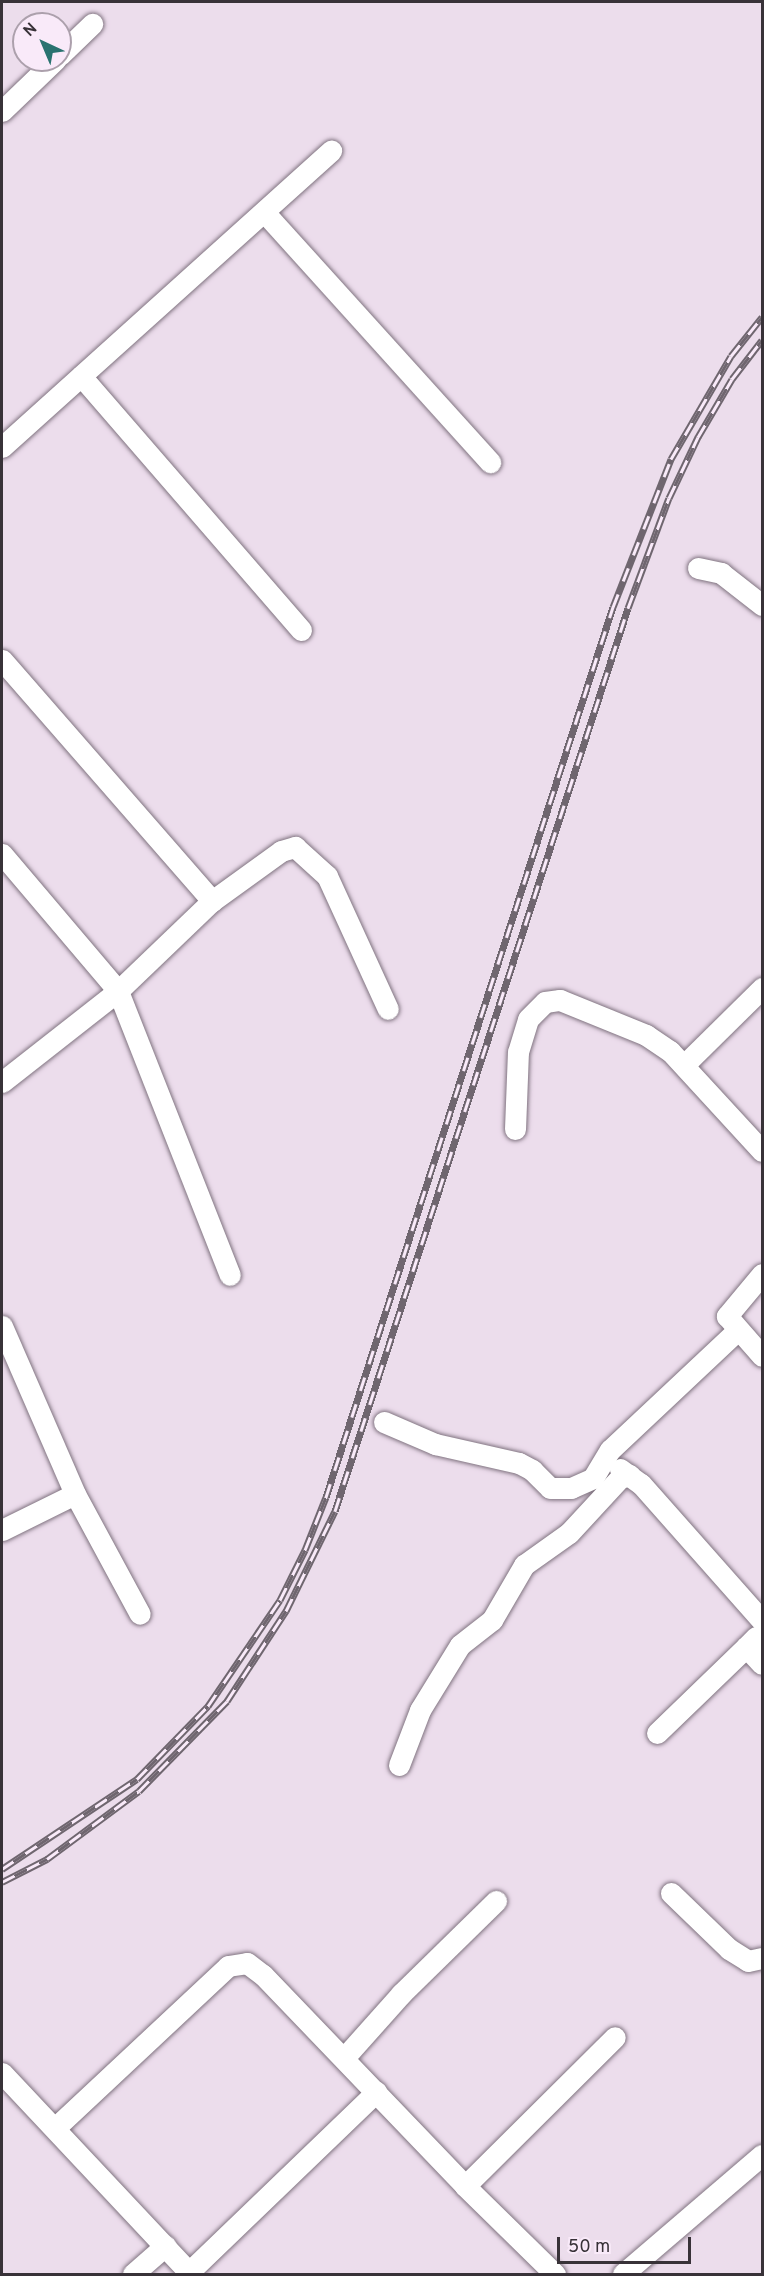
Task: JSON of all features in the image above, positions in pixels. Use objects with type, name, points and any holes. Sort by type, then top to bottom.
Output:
[{"type":"street","points":[[72,43],[92,24]]},
{"type":"street","points":[[2,111],[43,72]]},
{"type":"street","points":[[2,447],[265,213],[331,151]]},
{"type":"street","points":[[265,213],[490,462]]},
{"type":"street","points":[[81,376],[301,630]]},
{"type":"street","points":[[698,568],[721,573],[762,605]]},
{"type":"street","points":[[2,660],[212,901]]},
{"type":"street","points":[[2,1082],[118,992],[212,901],[281,851],[295,847],[327,876],[388,1009]]},
{"type":"street","points":[[2,854],[118,992],[230,1275]]},
{"type":"street","points":[[684,1065],[762,988]]},
{"type":"street","points":[[515,1129],[519,1052],[528,1020],[545,1002],[560,1000],[646,1035],[684,1065],[762,1151]]},
{"type":"street","points":[[762,1274],[729,1310],[727,1316],[762,1356]]},
{"type":"street","points":[[2,1326],[75,1494],[140,1614]]},
{"type":"street","points":[[384,1422],[435,1444],[519,1463],[532,1470],[550,1488],[585,1483],[602,1466],[610,1450],[738,1330]]},
{"type":"street","points":[[602,1466],[630,1475],[762,1621]]},
{"type":"street","points":[[399,1765],[420,1710],[460,1645],[492,1620],[524,1565],[569,1533],[620,1478],[630,1475]]},
{"type":"street","points":[[2,1530],[75,1494]]},
{"type":"street","points":[[657,1733],[762,1630]]},
{"type":"street","points":[[746,1647],[762,1664]]},
{"type":"street","points":[[671,1893],[729,1949],[748,1961],[762,1958]]},
{"type":"street","points":[[344,2058],[401,1994],[496,1901]]},
{"type":"street","points":[[55,2128],[228,1966],[247,1963],[263,1975],[465,2186],[555,2274]]},
{"type":"street","points":[[465,2186],[615,2037]]},
{"type":"street","points":[[2,2073],[190,2273],[376,2092]]},
{"type":"street","points":[[624,2274],[762,2155]]},
{"type":"street","points":[[133,2274],[165,2246]]},
{"type":"railway","points":[[2,1869],[137,1779],[208,1706],[280,1600],[305,1550],[326,1497],[613,607],[671,459],[731,356],[762,317]]},
{"type":"railway","points":[[2,1882],[47,1859],[139,1791],[227,1701],[286,1611],[335,1511],[628,608],[669,498],[698,437],[732,379],[762,340]]}]
